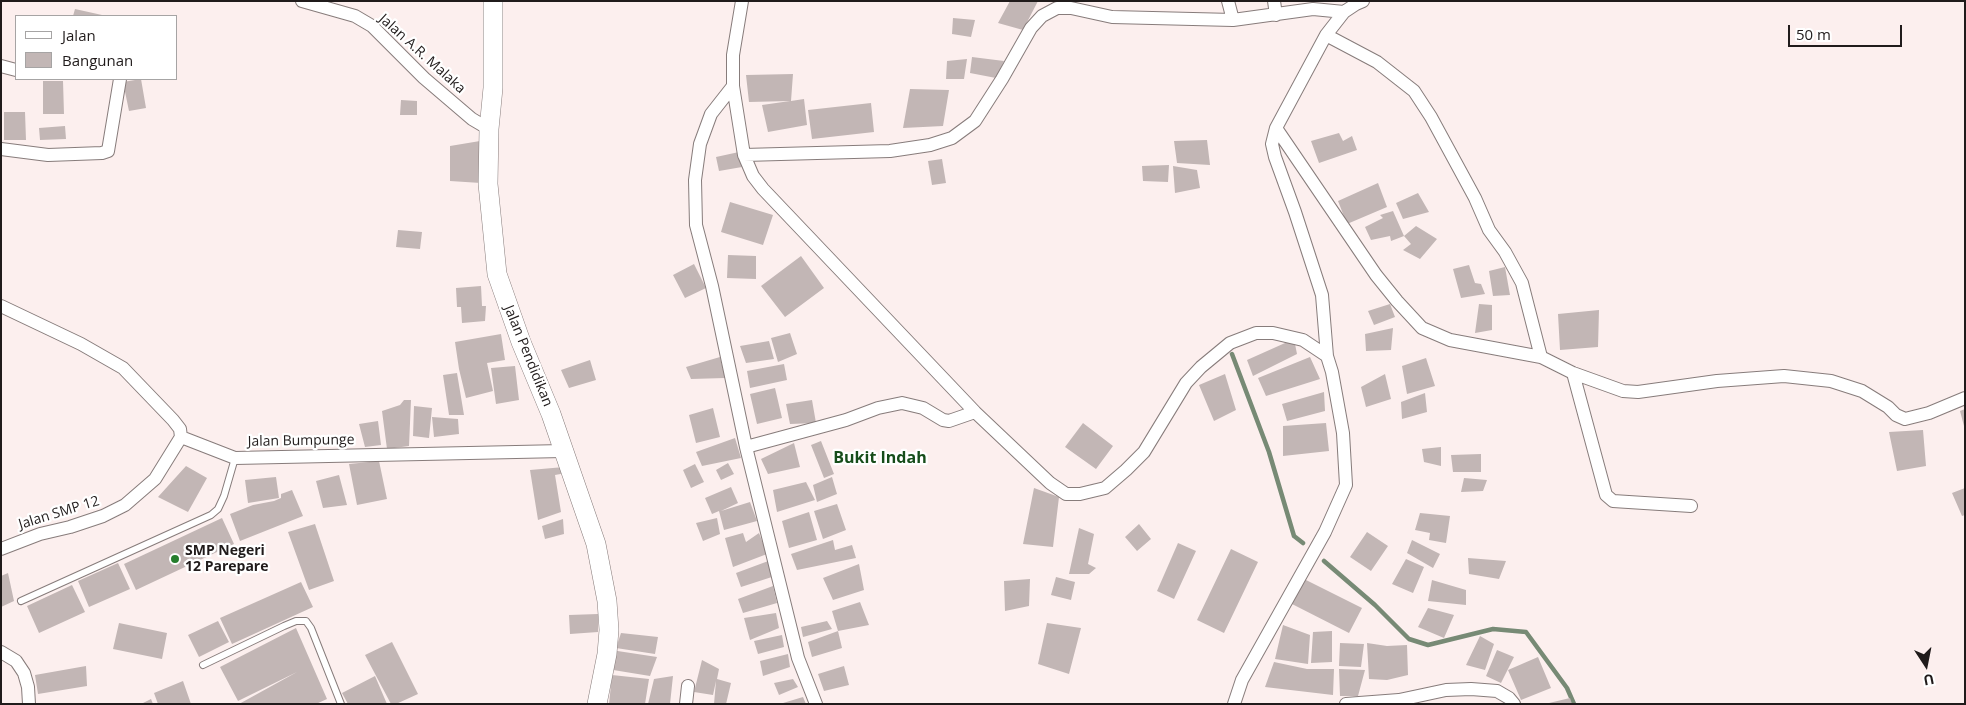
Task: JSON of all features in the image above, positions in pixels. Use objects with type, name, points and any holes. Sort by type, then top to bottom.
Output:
[{"type":"street","name":"Jalan A.R. Malaka","points":[[302,1],[337,6],[372,26],[424,78],[472,119],[489,129]]},
{"type":"street","name":"Jalan Pendidikan","points":[[493,1],[493,88],[489,129],[488,184],[497,274],[521,342],[551,414],[596,544],[607,601],[609,630],[607,654],[597,704]]},
{"type":"street","points":[[742,1],[733,54],[732,86],[744,155],[753,176],[763,189],[975,412],[1050,483],[1066,494],[1080,494],[1105,488],[1126,470],[1144,452],[1186,383],[1201,366],[1230,343],[1256,333],[1273,333],[1303,340],[1327,356]]},
{"type":"street","points":[[1228,1],[1233,20]]},
{"type":"street","points":[[1274,1],[1276,15]]},
{"type":"street","points":[[1238,703],[1242,680],[1325,532],[1346,485],[1343,433],[1332,372],[1327,356],[1322,295],[1272,144],[1276,128],[1326,36],[1344,12],[1364,1]]},
{"type":"street","points":[[744,155],[890,151],[930,145],[952,138],[975,121],[1031,28],[1042,16],[1058,8],[1071,8],[1112,17],[1233,20],[1313,9],[1344,12]]},
{"type":"street","points":[[1326,36],[1377,62],[1414,91],[1431,117],[1476,198],[1489,230],[1506,252],[1522,283],[1541,357]]},
{"type":"street","points":[[1,66],[15,70]]},
{"type":"street","points":[[1,150],[48,155],[108,151],[120,80]]},
{"type":"street","points":[[732,86],[710,114],[700,144],[695,180],[696,225],[712,286],[746,447],[798,658],[816,704]]},
{"type":"street","points":[[1276,128],[1376,274],[1397,301],[1422,328],[1450,340],[1541,357],[1573,373],[1623,391],[1638,392],[1717,381],[1784,376],[1831,381],[1862,391],[1905,419],[1930,413],[1965,398]]},
{"type":"street","points":[[1,306],[82,344],[123,368],[173,420],[180,429],[181,437]]},
{"type":"street","points":[[1573,373],[1606,495],[1613,501],[1691,506]]},
{"type":"street","points":[[746,447],[846,420],[878,408],[902,403],[923,408],[943,420],[949,421],[975,412]]},
{"type":"street","name":"Jalan Bumpunge","points":[[181,437],[236,458],[563,451]]},
{"type":"street","name":"Jalan SMP 12","points":[[1,549],[40,534],[70,527],[103,516],[125,505],[155,479],[181,437]]},
{"type":"street","points":[[1,652],[16,661],[24,673],[28,687],[29,704]]},
{"type":"street","points":[[686,704],[688,686]]},
{"type":"street","points":[[1346,704],[1399,702],[1446,690],[1471,689],[1497,691],[1509,698],[1514,704]]},
{"type":"lane","points":[[21,601],[211,515],[218,509],[224,496],[236,458]]},
{"type":"lane","points":[[203,665],[290,623],[306,621],[311,628],[342,704]]},
{"type":"building","points":[[1010,1],[1038,1],[1023,30],[998,23]]},
{"type":"building","points":[[75,9],[102,15],[73,15]]},
{"type":"building","points":[[953,18],[975,20],[971,37],[952,34]]},
{"type":"building","points":[[972,57],[1004,61],[996,78],[970,73]]},
{"type":"building","points":[[967,59],[964,79],[946,79],[947,61]]},
{"type":"building","points":[[793,74],[791,101],[804,99],[807,125],[768,132],[762,105],[790,101],[749,102],[746,75]]},
{"type":"building","points":[[141,80],[146,108],[129,111],[123,82]]},
{"type":"building","points":[[43,81],[63,81],[64,114],[43,114]]},
{"type":"building","points":[[910,89],[949,90],[943,126],[903,128]]},
{"type":"building","points":[[401,100],[417,101],[417,115],[400,115]]},
{"type":"building","points":[[871,103],[874,132],[812,139],[808,110]]},
{"type":"building","points":[[4,112],[25,112],[26,140],[4,140]]},
{"type":"building","points":[[65,126],[66,139],[40,140],[39,128]]},
{"type":"building","points":[[1339,133],[1343,141],[1352,136],[1357,150],[1319,163],[1311,141]]},
{"type":"building","points":[[1207,140],[1210,165],[1177,163],[1174,141]]},
{"type":"building","points":[[480,141],[481,183],[450,181],[450,146]]},
{"type":"building","points":[[739,152],[742,167],[719,171],[716,157]]},
{"type":"building","points":[[942,159],[946,183],[932,185],[928,161]]},
{"type":"building","points":[[1169,165],[1168,182],[1143,181],[1142,166]]},
{"type":"building","points":[[1173,166],[1197,170],[1200,188],[1175,193]]},
{"type":"building","points":[[1378,183],[1387,207],[1347,224],[1338,201]]},
{"type":"building","points":[[1418,193],[1429,212],[1403,219],[1396,203]]},
{"type":"building","points":[[730,202],[773,215],[763,245],[721,232]]},
{"type":"building","points":[[1393,211],[1404,236],[1391,241],[1390,236],[1371,240],[1365,227],[1383,218],[1380,215]]},
{"type":"building","points":[[1416,226],[1437,239],[1420,259],[1403,250],[1411,244],[1404,236]]},
{"type":"building","points":[[398,230],[422,232],[420,249],[396,247]]},
{"type":"building","points":[[728,255],[756,256],[756,279],[727,278]]},
{"type":"building","points":[[801,256],[824,288],[785,317],[761,286]]},
{"type":"building","points":[[694,264],[706,288],[685,298],[673,275]]},
{"type":"building","points":[[1469,265],[1475,283],[1481,284],[1485,294],[1461,298],[1453,269]]},
{"type":"building","points":[[1505,267],[1510,295],[1493,296],[1489,271]]},
{"type":"building","points":[[481,286],[482,306],[486,306],[485,321],[462,323],[461,307],[457,307],[456,288]]},
{"type":"building","points":[[1390,304],[1395,317],[1374,325],[1368,311]]},
{"type":"building","points":[[1479,304],[1492,305],[1492,330],[1475,333]]},
{"type":"building","points":[[1599,310],[1598,347],[1560,350],[1558,314]]},
{"type":"building","points":[[1393,328],[1391,350],[1366,351],[1365,334]]},
{"type":"building","points":[[790,333],[797,354],[778,362],[771,338]]},
{"type":"building","points":[[501,334],[505,360],[487,363],[493,391],[466,398],[455,342]]},
{"type":"building","points":[[1294,339],[1297,354],[1253,376],[1247,360]]},
{"type":"building","points":[[769,341],[774,359],[746,363],[740,346]]},
{"type":"building","points":[[720,357],[725,378],[691,379],[686,367]]},
{"type":"building","points":[[1310,357],[1320,379],[1266,396],[1258,378]]},
{"type":"building","points":[[1426,358],[1435,386],[1407,394],[1402,366]]},
{"type":"building","points":[[590,360],[596,380],[569,388],[561,370]]},
{"type":"building","points":[[784,364],[787,380],[750,388],[747,371]]},
{"type":"building","points":[[515,366],[519,400],[496,404],[491,368]]},
{"type":"building","points":[[457,373],[464,415],[449,415],[443,375]]},
{"type":"building","points":[[1225,374],[1236,410],[1214,421],[1199,385]]},
{"type":"building","points":[[1385,374],[1391,399],[1366,407],[1361,387]]},
{"type":"building","points":[[775,388],[782,418],[757,424],[750,394]]},
{"type":"building","points":[[1324,392],[1325,411],[1287,421],[1282,404]]},
{"type":"building","points":[[1425,393],[1427,412],[1402,419],[1401,402]]},
{"type":"building","points":[[404,400],[411,400],[409,446],[387,449],[382,411],[400,405]]},
{"type":"building","points":[[812,400],[816,423],[790,424],[786,404]]},
{"type":"building","points":[[414,406],[432,408],[429,438],[413,436]]},
{"type":"building","points":[[713,408],[720,437],[696,443],[689,415]]},
{"type":"building","points":[[1965,409],[1965,426],[1964,426],[1960,411]]},
{"type":"building","points":[[432,417],[458,419],[459,434],[434,437]]},
{"type":"building","points":[[378,421],[381,445],[365,447],[359,424]]},
{"type":"building","points":[[1083,423],[1113,446],[1096,469],[1065,447]]},
{"type":"building","points":[[1326,423],[1329,451],[1283,456],[1283,426]]},
{"type":"building","points":[[1923,430],[1926,466],[1897,471],[1889,432]]},
{"type":"building","points":[[735,438],[741,458],[702,466],[696,452]]},
{"type":"building","points":[[821,441],[834,474],[824,478],[811,445]]},
{"type":"building","points":[[794,443],[800,467],[768,474],[761,459]]},
{"type":"building","points":[[1441,447],[1441,466],[1424,462],[1422,449]]},
{"type":"building","points":[[1481,454],[1481,472],[1453,472],[1451,455]]},
{"type":"building","points":[[379,461],[387,499],[357,505],[349,464]]},
{"type":"building","points":[[728,463],[734,474],[721,480],[716,470]]},
{"type":"building","points":[[695,464],[704,482],[691,488],[683,470]]},
{"type":"building","points":[[186,466],[207,478],[188,512],[158,497]]},
{"type":"building","points":[[564,467],[566,473],[555,475],[561,512],[538,520],[530,470]]},
{"type":"building","points":[[339,475],[347,505],[323,508],[316,481]]},
{"type":"building","points":[[276,477],[279,498],[248,503],[245,480]]},
{"type":"building","points":[[832,477],[837,494],[817,502],[813,485]]},
{"type":"building","points":[[1464,478],[1487,480],[1483,491],[1461,492]]},
{"type":"building","points":[[806,482],[815,500],[777,512],[773,490]]},
{"type":"building","points":[[731,487],[738,503],[721,511],[750,502],[757,521],[724,530],[719,511],[712,514],[705,498]]},
{"type":"building","points":[[1034,488],[1059,497],[1053,547],[1023,544]]},
{"type":"building","points":[[1965,488],[1965,515],[1962,516],[1952,493]]},
{"type":"building","points":[[292,490],[303,516],[240,541],[230,514],[253,505],[274,501],[281,498],[281,494]]},
{"type":"building","points":[[837,504],[846,530],[823,539],[814,511]]},
{"type":"building","points":[[809,512],[817,540],[789,548],[782,521]]},
{"type":"building","points":[[1420,513],[1450,516],[1446,543],[1429,540],[1430,533],[1415,530]]},
{"type":"building","points":[[222,518],[234,544],[136,590],[124,564]]},
{"type":"building","points":[[717,518],[720,534],[703,541],[696,523]]},
{"type":"building","points":[[563,519],[564,534],[545,539],[542,526]]},
{"type":"building","points":[[315,524],[334,581],[309,590],[288,532]]},
{"type":"building","points":[[1139,524],[1151,539],[1137,551],[1125,537]]},
{"type":"building","points":[[1079,528],[1094,534],[1088,564],[1096,568],[1089,574],[1069,574]]},
{"type":"building","points":[[1367,532],[1388,546],[1371,571],[1350,557]]},
{"type":"building","points":[[743,533],[746,542],[759,533],[767,554],[733,567],[725,538]]},
{"type":"building","points":[[833,540],[835,550],[852,545],[856,558],[797,570],[791,554]]},
{"type":"building","points":[[1412,540],[1440,554],[1433,568],[1407,553]]},
{"type":"building","points":[[1178,543],[1196,551],[1174,599],[1157,591]]},
{"type":"building","points":[[1231,549],[1258,562],[1224,633],[1197,620]]},
{"type":"building","points":[[1468,558],[1506,561],[1499,579],[1469,574]]},
{"type":"building","points":[[1406,559],[1424,567],[1413,593],[1392,584]]},
{"type":"building","points":[[771,560],[778,575],[741,587],[736,573]]},
{"type":"building","points":[[118,563],[130,589],[89,607],[78,581]]},
{"type":"building","points":[[859,564],[864,590],[833,600],[823,578]]},
{"type":"building","points":[[8,573],[14,601],[1,607],[1,576]]},
{"type":"building","points":[[1056,577],[1075,582],[1071,600],[1051,595]]},
{"type":"building","points":[[1030,579],[1029,606],[1005,611],[1004,581]]},
{"type":"building","points":[[1304,579],[1362,608],[1349,633],[1292,604]]},
{"type":"building","points":[[1432,580],[1466,590],[1466,605],[1428,601]]},
{"type":"building","points":[[301,582],[313,607],[232,644],[220,618]]},
{"type":"building","points":[[72,585],[85,612],[39,633],[27,606]]},
{"type":"building","points":[[773,586],[777,603],[743,613],[738,599]]},
{"type":"building","points":[[860,602],[869,625],[838,631],[832,611]]},
{"type":"building","points":[[1428,608],[1454,615],[1444,638],[1418,627]]},
{"type":"building","points":[[776,613],[779,628],[750,640],[744,618]]},
{"type":"building","points":[[598,614],[598,632],[570,634],[569,615]]},
{"type":"building","points":[[218,621],[229,642],[199,657],[188,635]]},
{"type":"building","points":[[827,621],[832,629],[803,637],[801,627]]},
{"type":"building","points":[[119,623],[167,633],[162,659],[113,649]]},
{"type":"building","points":[[1047,623],[1081,628],[1069,674],[1038,664]]},
{"type":"building","points":[[1283,625],[1310,635],[1308,664],[1275,659]]},
{"type":"building","points":[[296,628],[327,699],[316,704],[239,704],[297,672],[238,701],[220,667]]},
{"type":"building","points":[[838,631],[842,648],[812,657],[808,642]]},
{"type":"building","points":[[1332,631],[1332,662],[1311,663],[1313,632]]},
{"type":"building","points":[[621,633],[658,637],[655,654],[616,648]]},
{"type":"building","points":[[782,635],[784,647],[758,654],[754,641]]},
{"type":"building","points":[[1480,636],[1494,644],[1485,670],[1466,665]]},
{"type":"building","points":[[392,642],[418,694],[396,704],[391,704],[365,655]]},
{"type":"building","points":[[1340,643],[1364,644],[1361,667],[1339,666]]},
{"type":"building","points":[[1367,643],[1387,646],[1407,645],[1408,675],[1387,680],[1369,679]]},
{"type":"building","points":[[611,650],[657,657],[650,676],[607,669]]},
{"type":"building","points":[[1497,650],[1514,657],[1501,683],[1486,676]]},
{"type":"building","points":[[788,654],[790,667],[763,676],[760,661]]},
{"type":"building","points":[[1538,657],[1551,688],[1521,700],[1508,670]]},
{"type":"building","points":[[702,660],[719,669],[717,679],[731,683],[726,704],[714,704],[716,681],[713,695],[694,692]]},
{"type":"building","points":[[1274,662],[1307,669],[1334,669],[1333,695],[1265,687]]},
{"type":"building","points":[[86,666],[87,686],[38,694],[35,675]]},
{"type":"building","points":[[844,666],[849,685],[824,691],[818,674]]},
{"type":"building","points":[[1339,669],[1365,670],[1358,696],[1340,696]]},
{"type":"building","points":[[612,675],[649,679],[645,704],[609,704]]},
{"type":"building","points":[[375,676],[387,704],[348,704],[342,693]]},
{"type":"building","points":[[673,676],[670,704],[648,704],[654,679]]},
{"type":"building","points":[[793,679],[798,687],[779,695],[774,683]]},
{"type":"building","points":[[183,681],[191,704],[158,704],[154,693]]},
{"type":"building","points":[[803,697],[806,704],[783,704],[783,703]]},
{"type":"building","points":[[1570,698],[1572,704],[1549,704],[1549,703]]},
{"type":"building","points":[[151,699],[153,704],[141,704]]},
{"type":"waterway","points":[[1232,354],[1269,452],[1294,536],[1303,543]]},
{"type":"waterway","points":[[1324,561],[1375,605],[1409,639],[1428,645],[1493,629],[1526,632],[1567,688],[1574,704]]},
{"type":"place","name":"SMP Negeri 12 Parepare","points":[[175,559]]},
{"type":"district","name":"Bukit Indah","points":[[880,458]]}]
